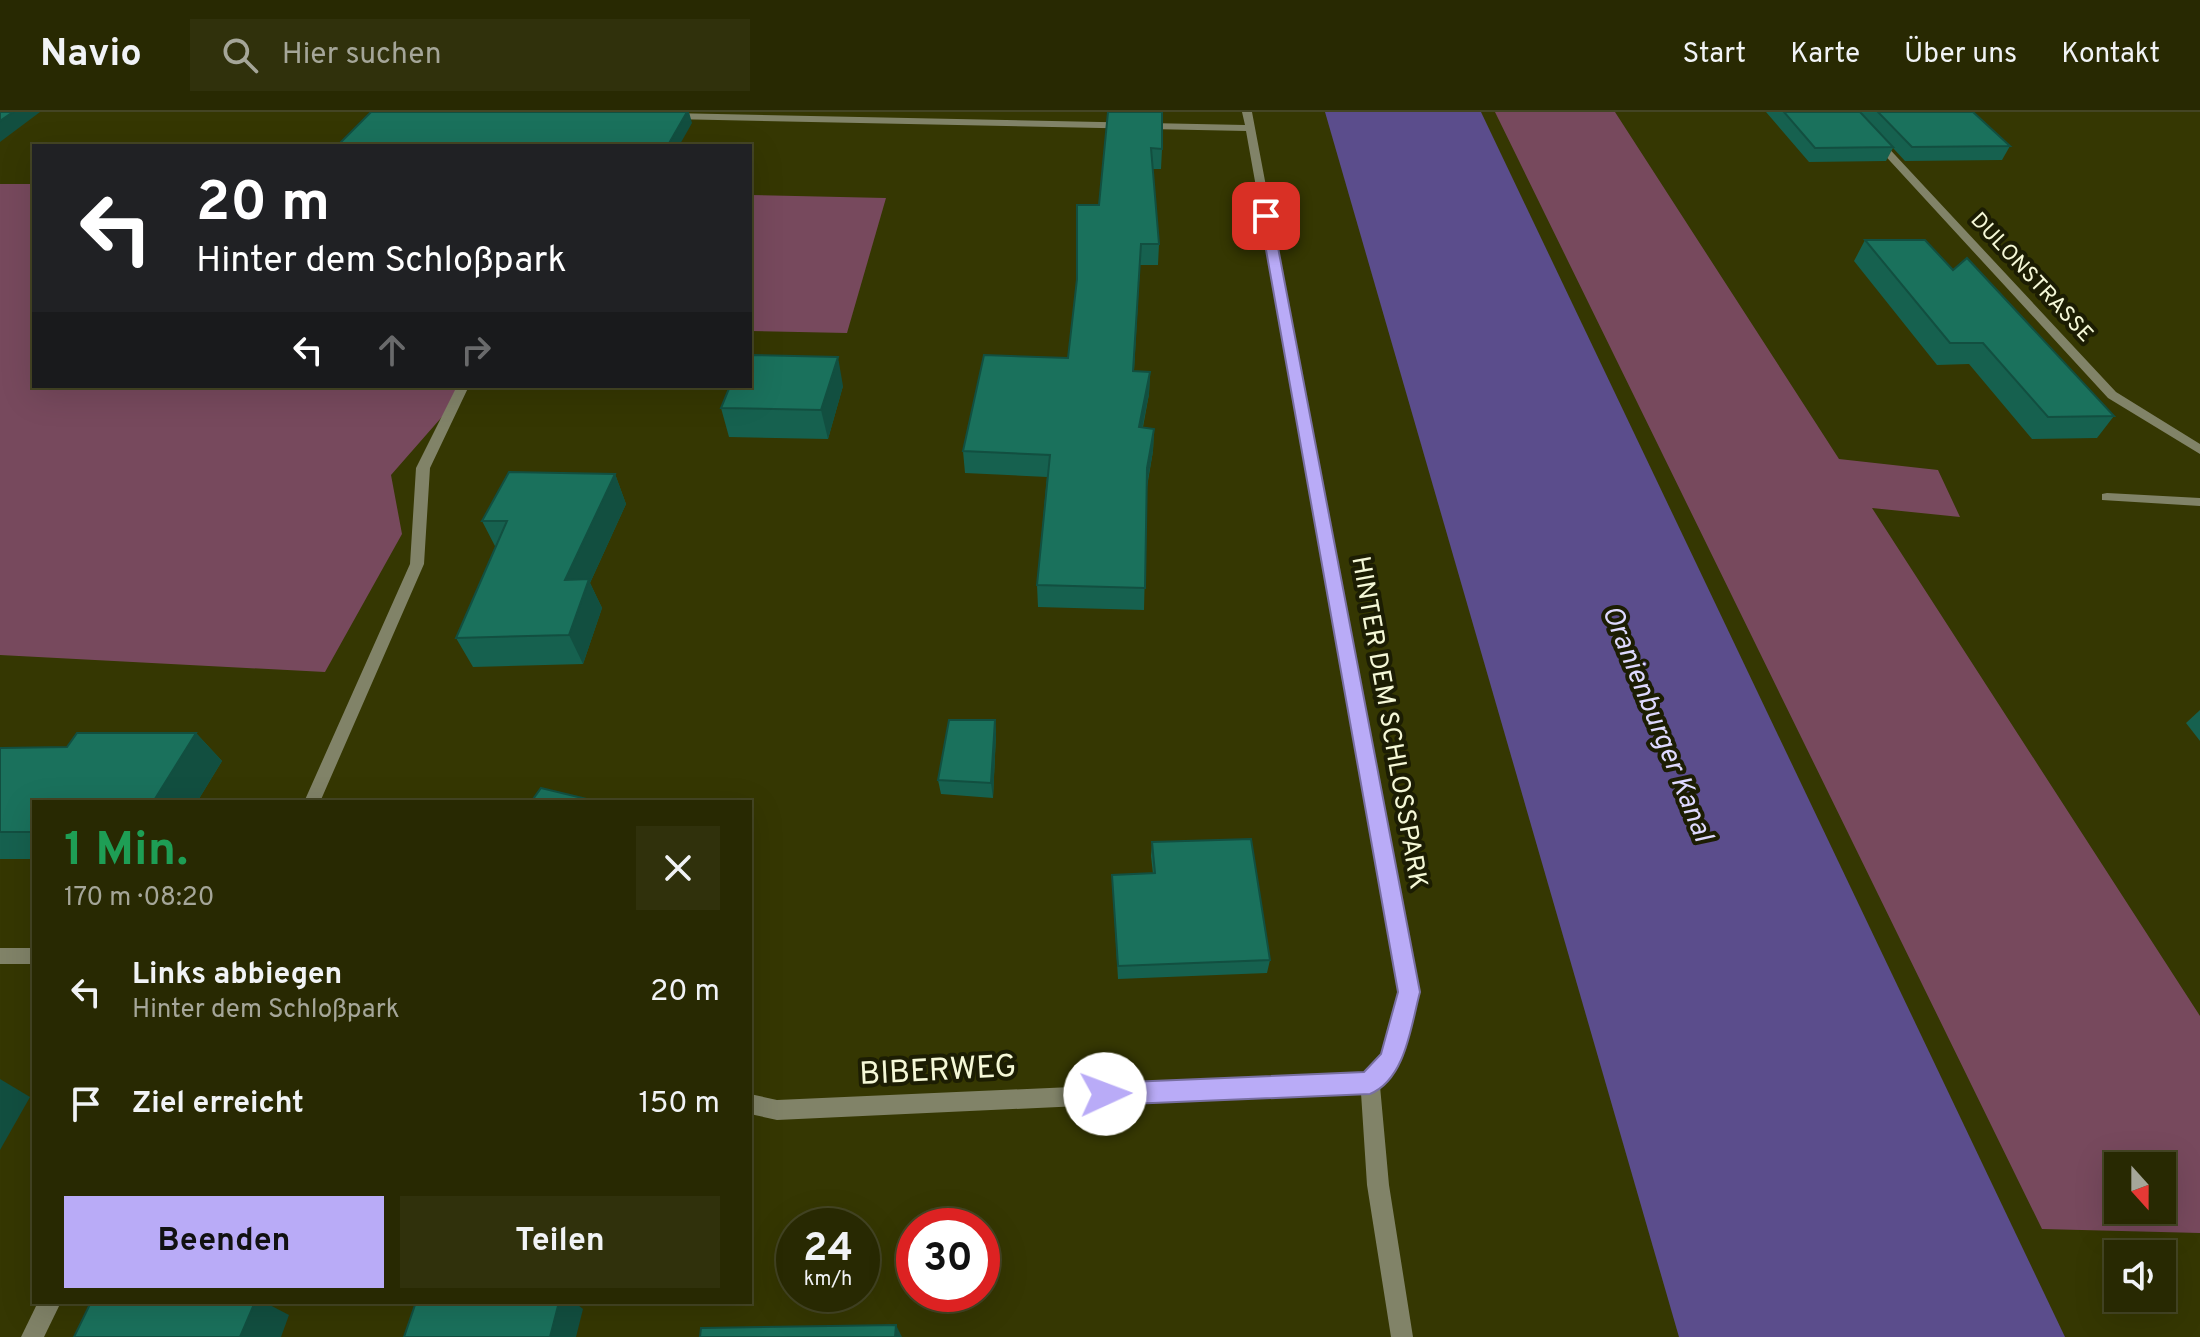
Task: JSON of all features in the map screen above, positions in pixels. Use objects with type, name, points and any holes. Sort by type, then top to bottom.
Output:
[{"type":"street","name":"DULONSTRASSE","points":[[1850,112],[2112,395],[2200,450]]},
{"type":"street","points":[[658,116],[1248,120]]},
{"type":"street","name":"HINTER DEM SCHLOSSPARK","points":[[1248,120],[1409,992],[1390,1059],[1370,1083]]},
{"type":"street","points":[[313,800],[417,564],[423,468],[462,388]]},
{"type":"street","points":[[2107,497],[2200,502]]},
{"type":"street","points":[[0,956],[32,956]]},
{"type":"street","points":[[1370,1083],[1378,1185],[1402,1337]]},
{"type":"street","name":"BIBERWEG","points":[[752,1104],[777,1110],[1370,1083]]},
{"type":"street","points":[[32,1337],[49,1304]]},
{"type":"shaded area","points":[[1495,112],[1615,112],[1839,459],[1938,470],[1960,517],[1872,508],[2200,1016],[2200,1233],[2042,1229]]},
{"type":"shaded area","points":[[0,184],[32,184],[32,388],[467,388],[391,475],[402,534],[325,672],[0,655]]},
{"type":"shaded area","points":[[752,195],[886,198],[847,333],[752,331]]},
{"type":"water","name":"Oranienburger Kanal","points":[[1325,112],[1481,112],[2065,1337],[1679,1337]]},
{"type":"building","points":[[0,112],[13,112],[0,121]]},
{"type":"building","points":[[371,112],[687,112],[669,144],[339,144]]},
{"type":"building","points":[[1108,112],[1162,112],[1162,149],[1151,148],[1159,244],[1141,244],[1133,371],[1150,372],[1139,427],[1154,429],[1147,468],[1145,588],[1037,585],[1050,455],[963,451],[984,355],[1068,358],[1077,279],[1077,205],[1099,205]]},
{"type":"building","points":[[1784,112],[1860,112],[1893,147],[1815,148]]},
{"type":"building","points":[[1878,112],[1973,112],[2010,146],[1912,147]]},
{"type":"building","points":[[1865,240],[1925,240],[1953,270],[1967,258],[2114,416],[2048,417],[1983,343],[1950,343]]},
{"type":"building","points":[[752,355],[838,357],[821,410],[721,408],[729,388],[752,388]]},
{"type":"building","points":[[509,472],[615,474],[565,580],[589,579],[569,635],[456,638],[507,521],[482,521]]},
{"type":"building","points":[[949,720],[995,720],[991,783],[938,780]]},
{"type":"building","points":[[77,733],[196,733],[154,800],[32,800],[32,832],[0,832],[0,748],[67,747]]},
{"type":"building","points":[[541,788],[591,800],[532,800]]},
{"type":"building","points":[[1251,839],[1270,960],[1118,966],[1112,875],[1155,873],[1152,842]]},
{"type":"building","points":[[90,1304],[254,1304],[240,1337],[74,1337]]},
{"type":"building","points":[[415,1304],[558,1304],[550,1337],[404,1337]]},
{"type":"building","points":[[896,1325],[895,1337],[700,1337],[701,1328]]},
{"type":"route","points":[[1105,1094],[1370,1083],[1390,1059],[1409,992],[1266,216]]}]
